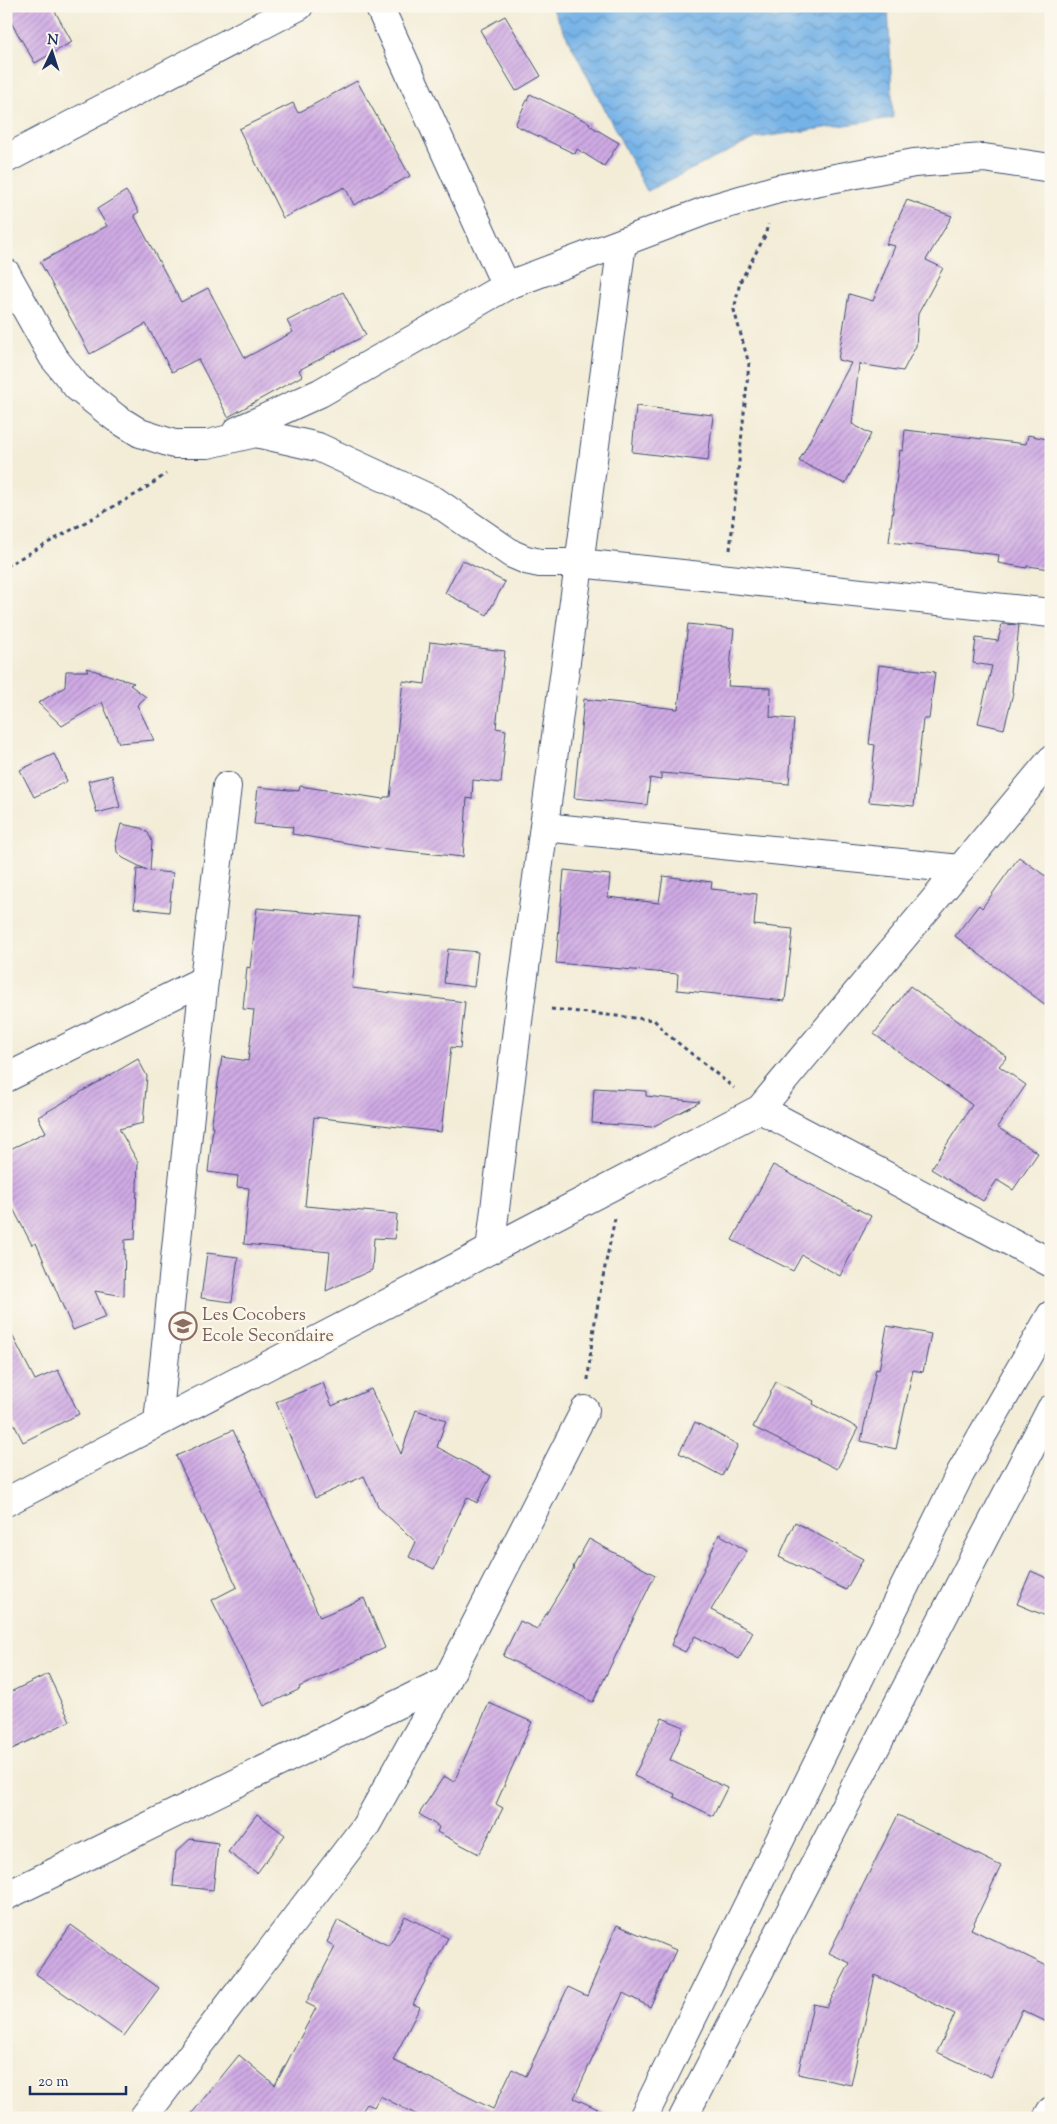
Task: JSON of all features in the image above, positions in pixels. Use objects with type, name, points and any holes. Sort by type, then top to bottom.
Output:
[{"type":"street","points":[[6,159],[299,6]]},
{"type":"street","points":[[379,6],[506,286]]},
{"type":"street","points":[[208,444],[320,393],[506,286],[713,208],[778,189],[914,163],[984,158],[1051,168]]},
{"type":"street","points":[[490,1250],[520,1005],[622,243]]},
{"type":"street","points":[[6,273],[53,356],[77,387],[93,401],[140,433],[174,444],[208,444],[256,433],[318,447],[435,501],[512,554],[526,560],[540,563],[579,563],[1051,612]]},
{"type":"street","points":[[6,1502],[760,1109],[1051,760]]},
{"type":"street","points":[[158,1422],[204,980],[227,786]]},
{"type":"street","points":[[544,827],[960,869]]},
{"type":"street","points":[[6,1078],[204,980]]},
{"type":"street","points":[[760,1109],[1051,1263]]},
{"type":"street","points":[[643,2118],[960,1474],[1051,1315]]},
{"type":"street","points":[[682,2118],[1051,1409]]},
{"type":"street","points":[[143,2118],[365,1826],[447,1680],[586,1410]]},
{"type":"street","points":[[6,1896],[447,1680]]},
{"type":"street","points":[[1047,2118],[1051,2111]]},
{"type":"path","points":[[727,578],[749,364],[734,310],[740,282],[765,236],[778,189]]},
{"type":"path","points":[[6,566],[140,492],[170,471]]},
{"type":"path","points":[[520,1005],[654,1020],[667,1034],[760,1109]]},
{"type":"path","points":[[586,1410],[590,1355],[601,1287],[623,1180]]},
{"type":"water","points":[[551,6],[888,6],[893,118],[756,138],[647,191]]},
{"type":"building","points":[[6,6],[52,6],[72,42],[35,63],[6,14]]},
{"type":"building","points":[[505,16],[541,76],[516,91],[480,30]]},
{"type":"building","points":[[357,81],[410,176],[354,205],[345,187],[283,218],[239,129],[293,103],[298,113]]},
{"type":"building","points":[[530,94],[590,123],[589,125],[619,143],[604,166],[577,149],[575,154],[515,125]]},
{"type":"building","points":[[126,191],[139,212],[134,215],[181,302],[208,288],[245,358],[293,332],[287,321],[343,292],[366,335],[299,370],[302,376],[228,417],[198,359],[172,372],[146,324],[90,354],[40,262],[107,226],[97,209]]},
{"type":"building","points":[[907,200],[952,216],[926,260],[943,268],[918,314],[916,346],[903,371],[859,364],[852,424],[871,434],[845,484],[799,461],[851,363],[838,360],[849,294],[873,301],[895,246],[886,244]]},
{"type":"building","points":[[636,406],[713,415],[708,461],[632,452]]},
{"type":"building","points":[[905,430],[1026,444],[1028,435],[1051,440],[1051,569],[1027,566],[1027,568],[998,563],[999,555],[889,542],[900,450],[903,451]]},
{"type":"building","points":[[462,560],[505,582],[487,615],[445,593]]},
{"type":"building","points":[[688,624],[734,629],[728,686],[771,688],[770,717],[794,719],[789,784],[661,773],[661,780],[650,778],[647,805],[574,798],[584,699],[678,709]]},
{"type":"building","points":[[1002,624],[1019,625],[1013,693],[1004,729],[978,723],[992,666],[973,663],[976,638],[998,641]]},
{"type":"building","points":[[430,642],[505,651],[496,728],[506,730],[501,783],[473,780],[472,799],[467,798],[463,857],[377,848],[292,834],[293,827],[254,824],[258,787],[299,791],[300,786],[383,799],[384,797],[390,797],[403,681],[425,684]]},
{"type":"building","points":[[879,665],[935,672],[929,719],[923,719],[914,806],[869,802],[875,745],[869,744]]},
{"type":"building","points":[[86,668],[134,683],[130,685],[146,697],[137,705],[154,740],[119,743],[102,702],[62,726],[38,703],[65,687],[66,671],[88,671]]},
{"type":"building","points":[[54,754],[67,781],[34,797],[20,770]]},
{"type":"building","points":[[112,775],[120,807],[97,813],[88,781]]},
{"type":"building","points":[[121,824],[141,828],[148,833],[152,841],[150,871],[173,873],[169,912],[134,908],[137,869],[147,870],[123,858],[117,852],[116,843]]},
{"type":"building","points":[[1019,857],[1051,880],[1051,1009],[955,936],[979,905],[982,908]]},
{"type":"building","points":[[564,870],[610,875],[608,897],[659,903],[663,876],[712,882],[711,889],[757,894],[754,925],[793,929],[785,1001],[677,990],[678,974],[556,963]]},
{"type":"building","points":[[257,908],[359,917],[352,988],[465,1002],[460,1048],[451,1047],[441,1132],[314,1117],[305,1206],[397,1214],[395,1239],[374,1238],[372,1270],[326,1291],[330,1252],[244,1244],[249,1188],[237,1187],[238,1176],[208,1172],[213,1127],[211,1127],[222,1057],[248,1061],[254,1010],[243,1009],[247,967],[250,968]]},
{"type":"building","points":[[448,949],[478,952],[474,987],[444,983]]},
{"type":"building","points":[[910,986],[1007,1057],[999,1066],[1026,1085],[997,1127],[1038,1153],[1013,1190],[997,1180],[983,1201],[931,1169],[972,1105],[874,1034]]},
{"type":"building","points":[[138,1059],[147,1076],[143,1123],[119,1129],[138,1162],[135,1239],[125,1240],[124,1296],[95,1291],[106,1317],[73,1330],[36,1243],[32,1245],[6,1195],[6,1151],[46,1132],[38,1117]]},
{"type":"building","points":[[594,1088],[646,1091],[646,1096],[700,1102],[652,1127],[592,1123]]},
{"type":"building","points":[[773,1165],[871,1216],[840,1276],[802,1255],[793,1271],[732,1240]]},
{"type":"building","points":[[207,1253],[238,1257],[232,1302],[201,1298]]},
{"type":"building","points":[[6,1323],[35,1380],[58,1370],[79,1414],[23,1442],[6,1408]]},
{"type":"building","points":[[887,1326],[931,1334],[923,1372],[913,1370],[896,1449],[861,1441],[876,1369],[879,1370]]},
{"type":"building","points":[[776,1382],[814,1401],[813,1404],[858,1428],[837,1469],[753,1427]]},
{"type":"building","points":[[323,1383],[332,1406],[371,1389],[401,1454],[416,1410],[446,1420],[437,1447],[491,1476],[477,1503],[467,1497],[434,1569],[409,1557],[416,1542],[379,1508],[364,1476],[315,1498],[276,1402]]},
{"type":"building","points":[[695,1422],[738,1445],[722,1476],[679,1453]]},
{"type":"building","points":[[233,1430],[320,1617],[364,1598],[385,1648],[299,1687],[300,1689],[264,1706],[212,1600],[237,1587],[176,1456]]},
{"type":"building","points":[[795,1522],[863,1559],[846,1590],[779,1557]]},
{"type":"building","points":[[719,1534],[747,1551],[711,1610],[753,1632],[739,1659],[695,1636],[685,1652],[671,1645]]},
{"type":"building","points":[[589,1539],[655,1575],[593,1702],[503,1656],[520,1621],[537,1629],[574,1568]]},
{"type":"building","points":[[1031,1571],[1051,1580],[1051,1618],[1017,1604]]},
{"type":"building","points":[[48,1674],[70,1721],[6,1752],[6,1694]]},
{"type":"building","points":[[489,1703],[532,1722],[496,1804],[503,1808],[479,1854],[437,1832],[439,1827],[419,1814],[444,1776],[454,1782]]},
{"type":"building","points":[[662,1718],[684,1727],[670,1760],[727,1788],[713,1816],[674,1797],[675,1794],[634,1776]]},
{"type":"building","points":[[257,1814],[285,1835],[257,1873],[228,1852]]},
{"type":"building","points":[[898,1815],[1001,1866],[971,1929],[1051,1968],[1051,2024],[1022,2010],[991,2077],[937,2052],[955,2014],[875,1975],[851,2085],[798,2074],[813,2004],[827,2007],[850,1963],[829,1953]]},
{"type":"building","points":[[190,1839],[218,1843],[213,1890],[173,1886],[176,1852]]},
{"type":"building","points":[[405,1916],[448,1938],[413,2004],[420,2007],[393,2060],[493,2109],[512,2069],[526,2076],[568,1987],[587,1996],[617,1925],[676,1950],[650,2007],[623,1993],[574,2098],[617,2118],[423,2118],[380,2096],[374,2107],[367,2104],[358,2118],[188,2118],[239,2055],[275,2085],[316,2008],[306,2003],[335,1947],[327,1942],[338,1920],[389,1946]]},
{"type":"building","points":[[71,1925],[159,1988],[124,2036],[36,1974]]},
{"type":"place","name":"Les Cocobers Ecole Secondaire","points":[[183,1326]]}]
